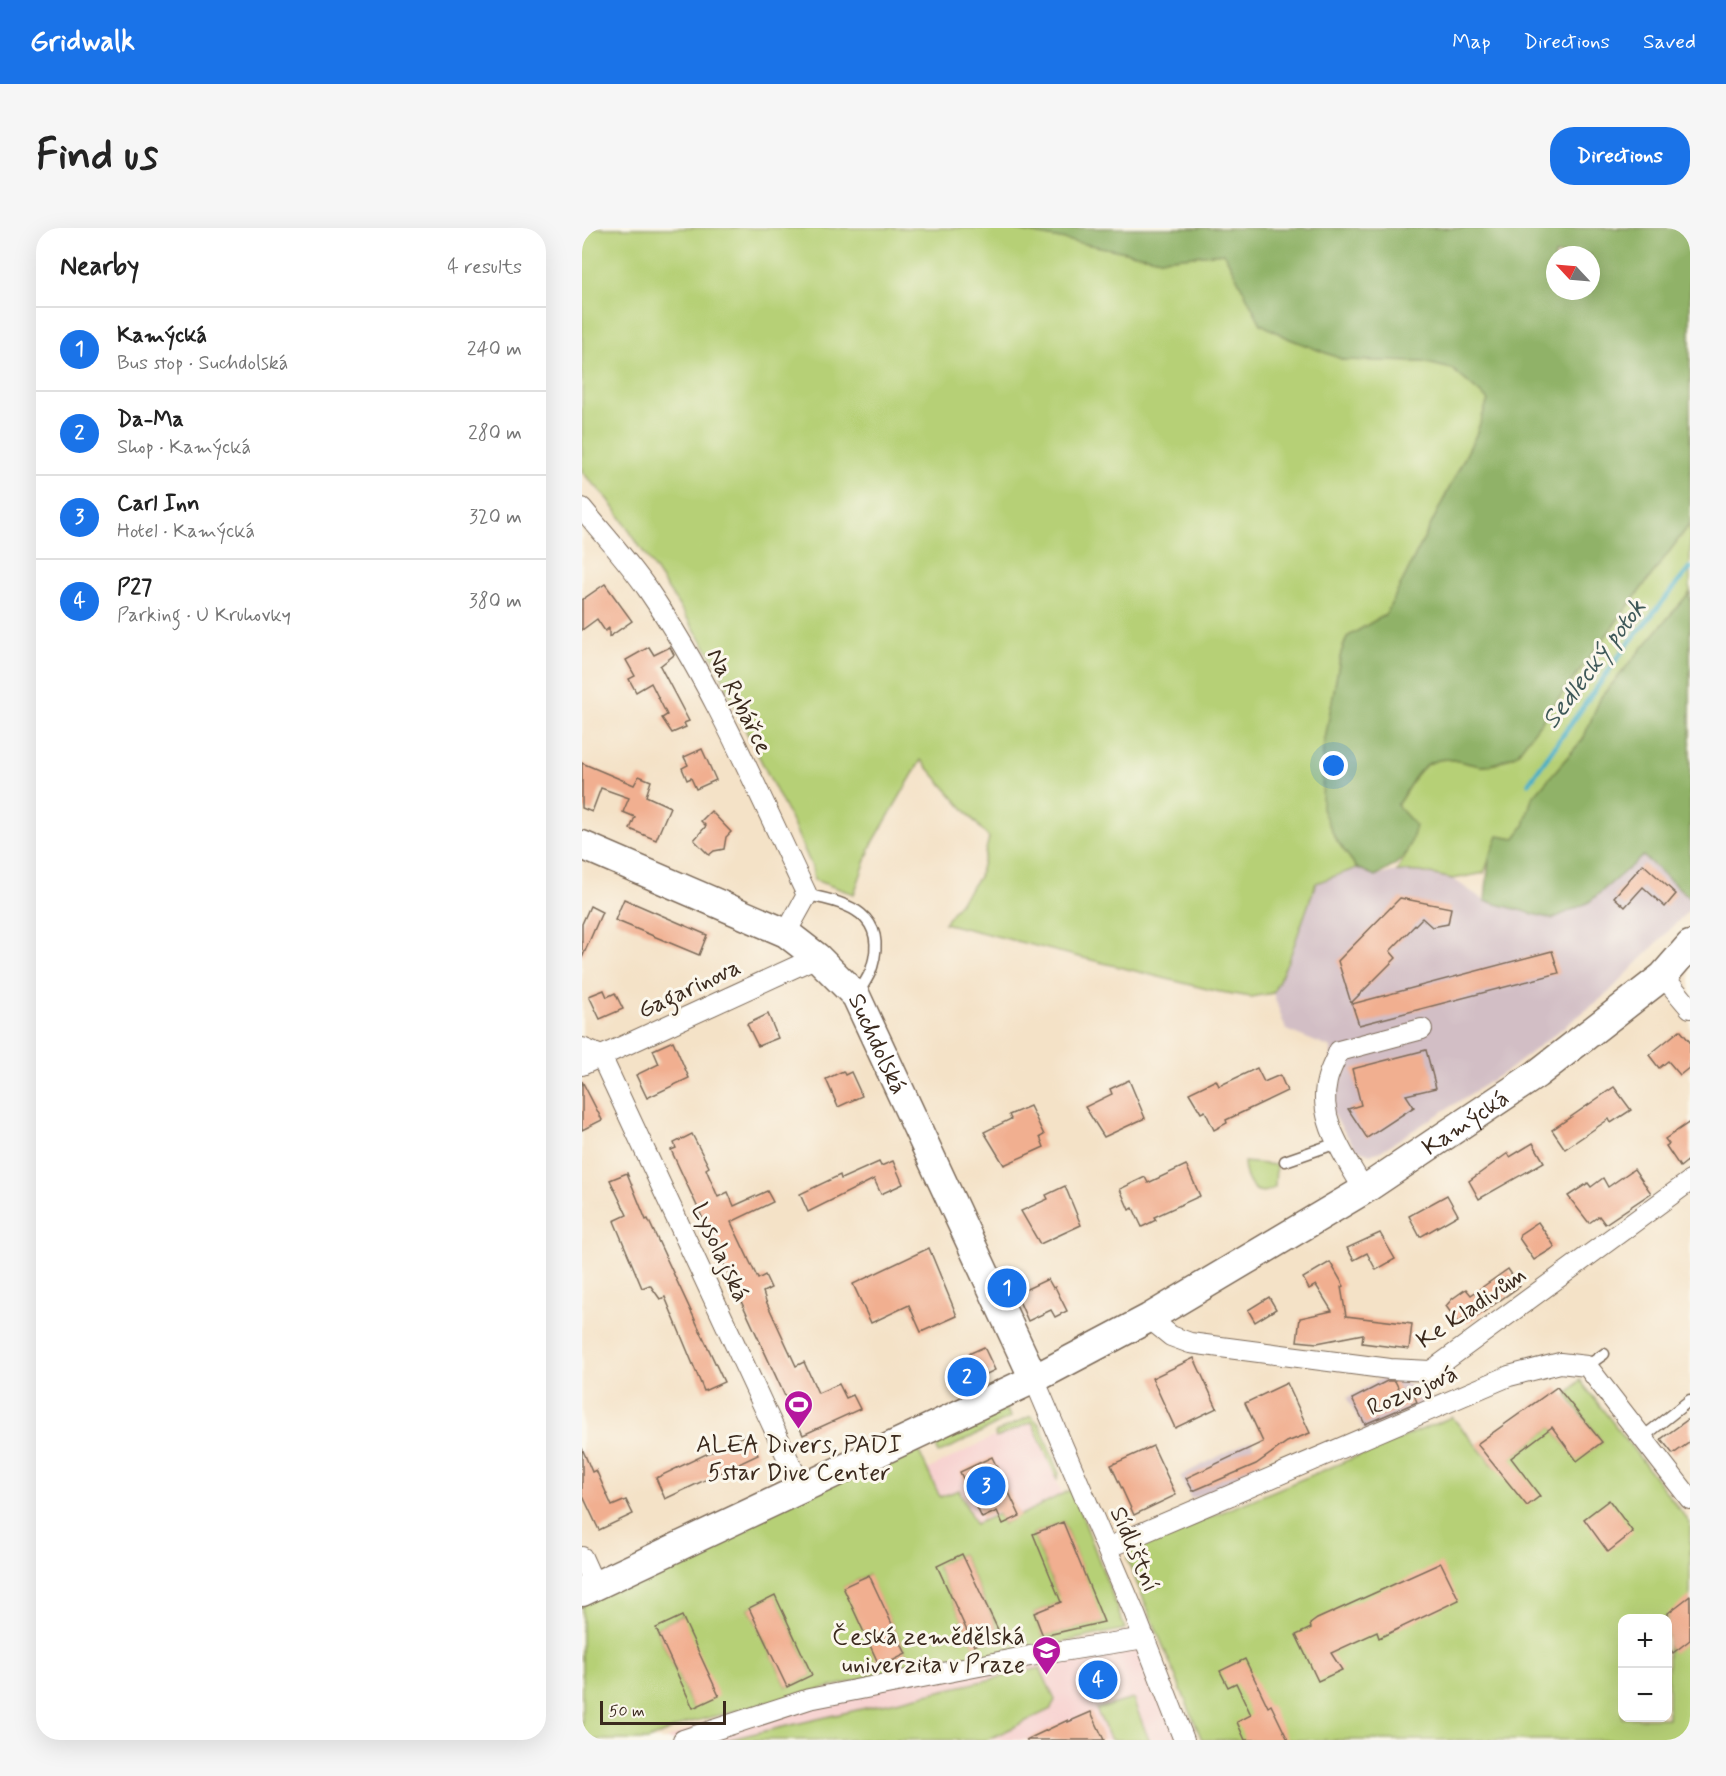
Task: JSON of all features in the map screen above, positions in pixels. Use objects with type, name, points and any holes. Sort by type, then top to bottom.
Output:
[{"type":"main road","name":"Suchdolská","points":[[582,845],[786,933],[817,957],[856,996],[1034,1379]]},
{"type":"main road","name":"Kamýcká","points":[[589,1589],[1034,1379],[1149,1318],[1364,1190],[1537,1074],[1663,976],[1690,945]]},
{"type":"street","name":"Na Rybářce","points":[[582,508],[648,589],[698,671],[807,895]]},
{"type":"street","points":[[786,933],[807,895]]},
{"type":"street","name":"Gagarinova","points":[[582,1065],[817,957]]},
{"type":"street","points":[[1663,976],[1690,1008]]},
{"type":"street","points":[[1364,1190],[1337,1143],[1326,1110],[1326,1082],[1339,1051],[1422,1029]]},
{"type":"street","points":[[582,1048],[601,1056]]},
{"type":"street","name":"Lysolajská","points":[[601,1056],[802,1488]]},
{"type":"street","name":"Ke Kladivům","points":[[1149,1318],[1171,1335],[1190,1343],[1390,1369],[1431,1371],[1690,1181]]},
{"type":"street","name":"Rozvojová","points":[[1107,1548],[1509,1376],[1560,1363],[1587,1366]]},
{"type":"street","points":[[1587,1366],[1690,1499]]},
{"type":"street","name":"Sídlištní","points":[[1034,1379],[1107,1548],[1185,1740]]},
{"type":"street","points":[[582,1557],[589,1589]]},
{"type":"street","points":[[683,1740],[809,1699],[1030,1656],[1144,1638]]},
{"type":"lane","points":[[807,895],[842,901],[867,918],[876,938],[872,967],[856,996]]},
{"type":"lane","points":[[1285,1161],[1337,1143]]},
{"type":"lane","points":[[1587,1366],[1605,1354]]},
{"type":"lane","points":[[1643,1437],[1690,1400]]},
{"type":"shaded area","points":[[1643,855],[1690,898],[1690,909],[1607,994],[1508,1070],[1379,1152],[1371,1154],[1356,1149],[1331,1111],[1331,1048],[1286,1030],[1273,993],[1291,954],[1316,883],[1357,868],[1375,876],[1397,871],[1421,872],[1453,879],[1485,901],[1589,902]]},
{"type":"shaded area","points":[[1390,1374],[1434,1399],[1365,1432],[1347,1398]]},
{"type":"shaded area","points":[[1032,1421],[1063,1496],[1003,1524],[975,1524],[959,1490],[940,1498],[927,1470],[995,1436],[996,1438]]},
{"type":"shaded area","points":[[1251,1440],[1262,1471],[1191,1499],[1180,1476]]},
{"type":"shaded area","name":"Česká zemědělská univerzita v Praze","points":[[1148,1627],[1195,1740],[665,1740],[700,1724]]},
{"type":"green space","points":[[582,228],[1005,228],[1161,259],[1224,253],[1261,324],[1290,339],[1344,360],[1423,362],[1452,369],[1488,400],[1476,435],[1386,614],[1347,637],[1341,653],[1323,750],[1335,838],[1357,868],[1316,883],[1291,954],[1273,993],[1251,997],[1215,991],[944,923],[979,877],[989,838],[921,760],[871,846],[854,894],[814,880],[812,867],[792,822],[741,721],[716,662],[609,500],[582,472]]},
{"type":"green space","points":[[1005,228],[1690,228],[1690,524],[1517,754],[1486,766],[1442,759],[1428,764],[1419,772],[1397,805],[1416,826],[1410,845],[1398,862],[1375,876],[1357,868],[1335,838],[1322,809],[1323,750],[1341,653],[1347,637],[1386,614],[1476,435],[1488,400],[1452,369],[1423,362],[1344,360],[1290,339],[1261,324],[1224,253],[1161,259]]},
{"type":"green space","points":[[1690,524],[1690,592],[1601,697],[1583,739],[1532,798],[1524,826],[1514,839],[1498,836],[1484,873],[1453,879],[1421,872],[1397,871],[1410,846],[1397,805],[1419,772],[1428,764],[1442,759],[1487,766],[1517,754]]},
{"type":"green space","points":[[1690,592],[1690,898],[1643,856],[1589,902],[1552,919],[1485,901],[1489,858],[1498,836],[1514,839],[1524,826],[1532,798],[1583,739],[1601,697]]},
{"type":"green space","points":[[1244,1162],[1276,1165],[1275,1187],[1262,1192],[1252,1187],[1246,1176]]},
{"type":"green space","points":[[1580,1380],[1690,1523],[1690,1740],[1202,1740],[1127,1559],[1131,1550],[1452,1417],[1496,1469],[1552,1427],[1577,1460],[1602,1442],[1567,1395]]},
{"type":"green space","points":[[1004,1407],[1011,1417],[938,1454],[936,1443],[940,1435]]},
{"type":"green space","points":[[1031,1416],[1040,1425],[1059,1474],[1057,1479],[1032,1422],[996,1438],[995,1433]]},
{"type":"green space","points":[[915,1443],[940,1497],[959,1490],[975,1524],[998,1514],[1003,1524],[1072,1489],[1125,1629],[981,1659],[874,1676],[684,1724],[648,1740],[582,1740],[582,1599]],"holes":[[[1063,1522],[1103,1622],[1043,1636],[1034,1613],[1064,1601],[1061,1594],[1058,1595],[1033,1534]],[[962,1554],[1000,1633],[974,1645],[937,1566]],[[868,1575],[906,1654],[881,1666],[844,1587]],[[775,1596],[812,1675],[787,1687],[749,1608]],[[681,1616],[682,1616],[693,1708],[656,1628]]]},
{"type":"green space","points":[[1040,1668],[1055,1700],[1051,1709],[987,1740],[726,1740]]},
{"type":"green space","points":[[1133,1699],[1149,1740],[1111,1740],[1096,1709]]},
{"type":"building","points":[[605,584],[632,621],[609,637],[609,628],[605,631],[597,619],[582,630],[582,600]]},
{"type":"building","points":[[649,647],[654,655],[670,647],[674,655],[660,666],[689,721],[684,723],[686,727],[672,733],[662,718],[667,715],[651,683],[636,692],[629,679],[635,676],[626,660]]},
{"type":"building","points":[[702,749],[716,780],[696,789],[691,778],[687,780],[682,768],[688,765],[684,757]]},
{"type":"building","points":[[582,763],[634,785],[639,776],[651,781],[646,796],[670,807],[656,840],[630,829],[635,817],[623,812],[629,798],[601,788],[592,812],[582,808]]},
{"type":"building","points":[[711,811],[731,832],[726,837],[724,849],[714,851],[709,855],[694,840],[706,826],[701,821]]},
{"type":"building","points":[[1643,864],[1676,894],[1665,907],[1643,887],[1625,907],[1614,897]]},
{"type":"building","points":[[1400,898],[1451,908],[1448,924],[1432,927],[1422,918],[1390,951],[1396,958],[1351,1003],[1338,961]]},
{"type":"building","points":[[624,899],[707,935],[699,955],[615,920]]},
{"type":"building","points":[[590,906],[602,912],[582,958],[582,924]]},
{"type":"building","points":[[1552,951],[1559,973],[1359,1025],[1352,1004]]},
{"type":"building","points":[[604,990],[607,997],[615,993],[623,1009],[600,1019],[589,996]]},
{"type":"building","points":[[768,1014],[778,1038],[758,1046],[747,1024]]},
{"type":"building","points":[[1680,1030],[1690,1042],[1690,1067],[1680,1075],[1668,1061],[1659,1068],[1649,1055]]},
{"type":"building","points":[[673,1041],[689,1078],[647,1098],[636,1075],[659,1064],[653,1050]]},
{"type":"building","points":[[1426,1050],[1436,1088],[1406,1095],[1414,1107],[1367,1138],[1348,1109],[1361,1105],[1352,1069]]},
{"type":"building","points":[[1257,1068],[1264,1082],[1280,1075],[1287,1091],[1226,1120],[1227,1123],[1214,1130],[1205,1111],[1201,1113],[1189,1093],[1216,1080],[1219,1086]]},
{"type":"building","points":[[843,1071],[845,1075],[851,1072],[862,1096],[838,1107],[826,1079]]},
{"type":"building","points":[[1129,1080],[1145,1118],[1104,1137],[1085,1107],[1112,1094],[1110,1089]]},
{"type":"building","points":[[582,1081],[602,1120],[582,1130]]},
{"type":"building","points":[[1614,1087],[1631,1110],[1611,1123],[1609,1119],[1565,1149],[1552,1130]]},
{"type":"building","points":[[1030,1106],[1044,1135],[1040,1137],[1044,1147],[1004,1165],[984,1132],[1011,1119],[1009,1115]]},
{"type":"building","points":[[1690,1122],[1690,1159],[1680,1167],[1666,1146],[1669,1144],[1665,1139]]},
{"type":"building","points":[[692,1134],[709,1167],[706,1169],[718,1197],[728,1192],[734,1206],[767,1191],[773,1202],[731,1222],[758,1279],[765,1275],[771,1288],[763,1292],[796,1366],[804,1362],[818,1393],[839,1384],[846,1398],[853,1395],[860,1409],[803,1435],[671,1150],[676,1148],[674,1143]]},
{"type":"building","points":[[1533,1143],[1544,1162],[1479,1199],[1469,1181],[1508,1153],[1510,1157]]},
{"type":"building","points":[[893,1161],[903,1184],[881,1194],[874,1179],[808,1212],[800,1194],[840,1175],[841,1179],[879,1162],[881,1166]]},
{"type":"building","points":[[1186,1165],[1200,1196],[1154,1217],[1156,1220],[1142,1227],[1133,1208],[1129,1210],[1120,1189],[1145,1177],[1148,1183]]},
{"type":"building","points":[[1634,1169],[1651,1193],[1605,1224],[1599,1216],[1589,1223],[1568,1196],[1588,1183],[1591,1187],[1603,1178],[1608,1187]]},
{"type":"building","points":[[627,1173],[646,1220],[648,1219],[724,1382],[704,1391],[665,1297],[660,1299],[650,1285],[642,1288],[614,1221],[627,1215],[610,1180]]},
{"type":"building","points":[[1065,1186],[1081,1225],[1040,1244],[1021,1211],[1048,1199],[1046,1195]]},
{"type":"building","points":[[1447,1195],[1458,1215],[1420,1237],[1409,1216]]},
{"type":"building","points":[[1538,1222],[1555,1247],[1534,1260],[1519,1238],[1520,1234]]},
{"type":"building","points":[[1380,1233],[1395,1259],[1376,1270],[1367,1253],[1354,1260],[1347,1248]]},
{"type":"building","points":[[929,1248],[957,1316],[921,1332],[909,1305],[871,1323],[853,1284]]},
{"type":"building","points":[[1330,1262],[1344,1286],[1341,1287],[1346,1316],[1412,1324],[1409,1349],[1362,1343],[1363,1334],[1317,1343],[1297,1341],[1300,1318],[1332,1311],[1316,1285],[1309,1289],[1303,1278]]},
{"type":"building","points":[[1508,1269],[1520,1286],[1468,1323],[1464,1318],[1458,1323],[1446,1306],[1452,1299],[1466,1289],[1471,1295]]},
{"type":"building","points":[[1048,1279],[1053,1288],[1055,1287],[1067,1311],[1055,1317],[1051,1310],[1028,1321],[1016,1294]]},
{"type":"building","points":[[1269,1297],[1276,1309],[1255,1322],[1248,1310]]},
{"type":"building","points":[[984,1347],[995,1370],[966,1384],[955,1360]]},
{"type":"building","points":[[1194,1358],[1217,1408],[1175,1428],[1152,1378]]},
{"type":"building","points":[[1387,1381],[1395,1381],[1401,1393],[1411,1388],[1417,1402],[1365,1424],[1352,1399]]},
{"type":"building","points":[[1287,1383],[1310,1433],[1287,1442],[1256,1464],[1193,1491],[1186,1478],[1263,1442],[1245,1403]]},
{"type":"building","points":[[1557,1387],[1602,1442],[1577,1461],[1552,1427],[1511,1458],[1540,1496],[1527,1506],[1477,1444]]},
{"type":"building","points":[[1690,1418],[1690,1442],[1673,1454],[1661,1439]]},
{"type":"building","points":[[748,1434],[758,1455],[665,1499],[656,1478]]},
{"type":"building","points":[[1153,1446],[1176,1495],[1134,1515],[1111,1465]]},
{"type":"building","points":[[582,1448],[592,1472],[596,1470],[612,1506],[626,1500],[633,1514],[599,1530],[582,1494]]},
{"type":"building","points":[[992,1457],[1020,1516],[1003,1524],[997,1511],[982,1518],[960,1472]]},
{"type":"building","points":[[1609,1500],[1633,1532],[1608,1552],[1584,1519]]},
{"type":"building","points":[[1063,1522],[1104,1622],[1043,1636],[1034,1613],[1061,1602],[1033,1534]]},
{"type":"building","points":[[962,1554],[1000,1634],[974,1646],[937,1566]]},
{"type":"building","points":[[1441,1563],[1459,1600],[1379,1638],[1377,1632],[1331,1653],[1342,1670],[1318,1681],[1296,1635],[1311,1628],[1310,1624],[1317,1619]]},
{"type":"building","points":[[869,1575],[906,1654],[880,1667],[843,1587]]},
{"type":"building","points":[[775,1595],[812,1675],[787,1687],[749,1608]]},
{"type":"building","points":[[1690,1596],[1690,1640],[1673,1653],[1672,1614],[1668,1613]]},
{"type":"building","points":[[682,1616],[719,1696],[693,1708],[656,1628]]},
{"type":"building","points":[[1245,1659],[1268,1707],[1271,1705],[1288,1740],[1245,1740],[1237,1722],[1251,1715],[1236,1683],[1228,1687],[1220,1671]]},
{"type":"building","points":[[1091,1712],[1104,1740],[1026,1740],[1068,1720],[1068,1722]]},
{"type":"waterway","name":"Sedlecký potok","points":[[1529,783],[1624,649],[1690,568]]},
{"type":"place","name":"Kamýcká","points":[[1007,1288]]},
{"type":"place","name":"Da-Ma","points":[[967,1377]]},
{"type":"place","name":"ALEA Divers, PADI 5star Dive Center","points":[[799,1430]]},
{"type":"place","name":"Carl Inn","points":[[986,1486]]},
{"type":"place","name":"Česká zemědělská univerzita v Praze","points":[[1046,1676]]},
{"type":"place","name":"P27","points":[[1098,1680]]}]
